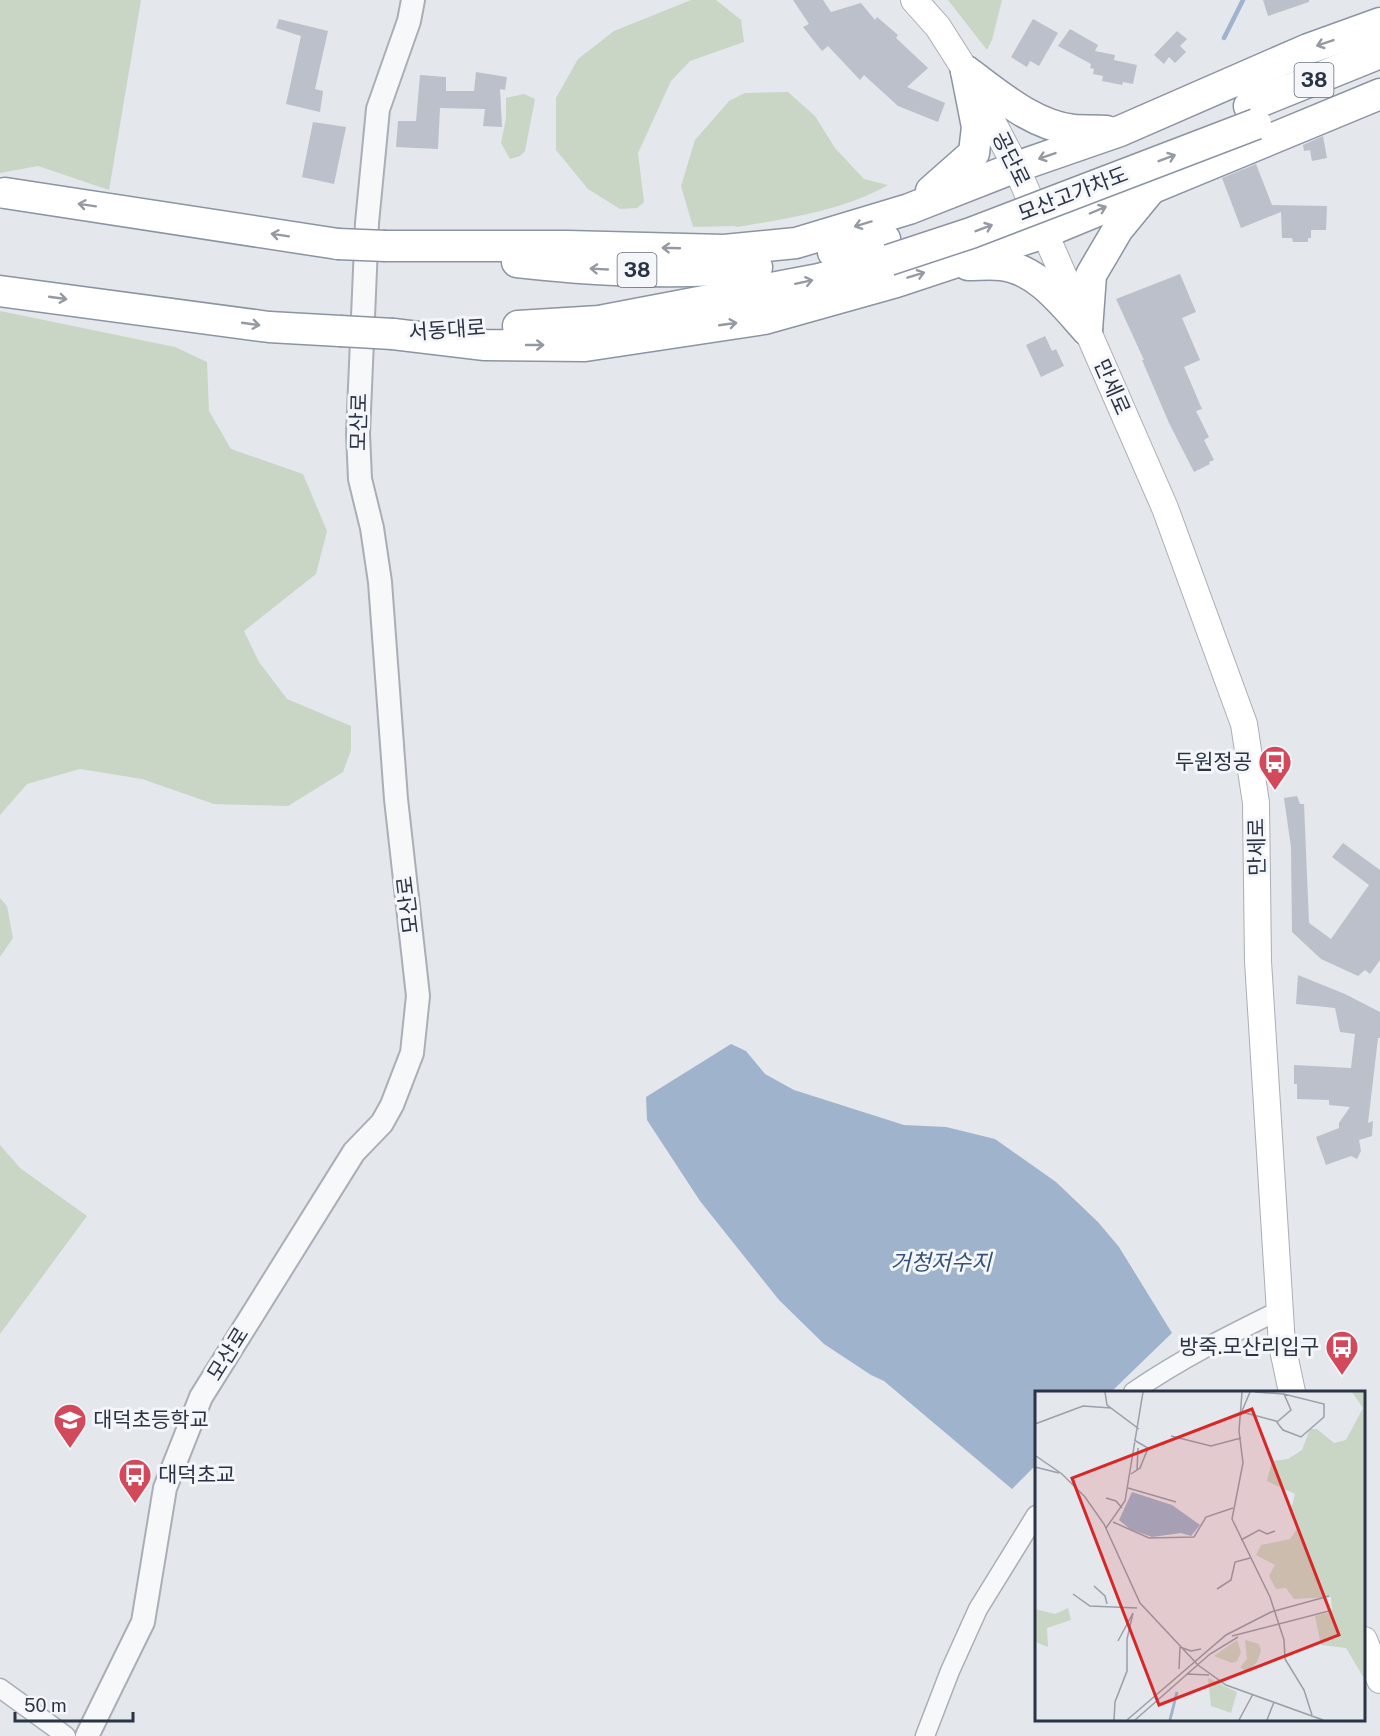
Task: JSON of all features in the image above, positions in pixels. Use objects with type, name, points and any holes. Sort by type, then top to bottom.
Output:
[{"type":"highway","points":[[386,246],[567,246],[724,250],[796,243],[909,208],[1016,167],[1120,131],[1308,49],[1380,23]]},
{"type":"highway","name":"38","points":[[1252,115],[1380,53]]},
{"type":"highway","points":[[966,71],[1040,121],[1072,130],[1120,131]]},
{"type":"highway","points":[[909,208],[974,153],[977,127],[966,71]]},
{"type":"highway","name":"38","points":[[1252,115],[1380,75]]},
{"type":"highway","points":[[393,334],[485,345],[585,346],[764,319],[952,264],[1044,233],[1380,94]]},
{"type":"highway","name":"모산고가차도","points":[[887,250],[971,233],[1252,115]]},
{"type":"highway","points":[[1087,330],[1091,275],[1118,229],[1152,187]]},
{"type":"highway","name":"38","points":[[5,192],[338,244],[386,246],[563,267],[719,271],[887,250]]},
{"type":"highway","name":"서동대로","points":[[0,291],[269,327],[393,334],[467,326],[550,325],[599,321],[819,279],[887,250]]},
{"type":"highway","points":[[952,264],[1002,265],[1030,275],[1052,293],[1087,330]]},
{"type":"main road","name":"공단로","points":[[914,0],[938,27],[966,71],[1016,167],[1087,330]]},
{"type":"main road","name":"만세로","points":[[1087,330],[1165,508],[1244,723],[1256,803],[1258,961],[1282,1345],[1292,1391]]},
{"type":"main road","points":[[1365,1642],[1380,1680]]},
{"type":"street","name":"모산로","points":[[91,1727],[142,1622],[165,1488],[201,1397],[354,1152],[382,1123],[392,1105],[412,1053],[418,996],[396,799],[380,582],[372,528],[360,478],[358,434],[367,223],[378,109],[409,21],[413,0]]},
{"type":"street","points":[[1134,1391],[1219,1340],[1280,1310]]},
{"type":"street","points":[[926,1736],[950,1671],[978,1609],[1035,1517]]},
{"type":"street","points":[[0,1688],[66,1736]]},
{"type":"street","points":[[77,1736],[91,1727]]},
{"type":"green space","points":[[0,0],[141,0],[109,190],[38,166],[0,173]]},
{"type":"green space","points":[[691,0],[716,0],[741,20],[744,42],[690,61],[671,81],[638,153],[644,202],[637,208],[620,209],[588,189],[556,150],[556,98],[578,59],[614,31]]},
{"type":"green space","points":[[948,0],[1002,0],[992,40],[987,50]]},
{"type":"green space","points":[[788,92],[815,116],[835,148],[864,179],[888,185],[853,201],[795,217],[737,227],[693,227],[681,186],[695,140],[729,101],[745,93]]},
{"type":"green space","points":[[524,94],[535,99],[525,151],[520,156],[510,159],[501,143],[506,118],[506,98]]},
{"type":"green space","points":[[0,311],[175,347],[207,362],[209,411],[231,449],[303,474],[327,531],[316,574],[244,631],[259,662],[287,699],[351,726],[351,750],[343,772],[288,806],[214,804],[142,779],[80,769],[27,784],[0,815]]},
{"type":"green space","points":[[0,898],[7,906],[13,938],[0,957]]},
{"type":"green space","points":[[0,1145],[20,1168],[87,1216],[0,1334]]},
{"type":"water","name":"거청저수지","points":[[731,1044],[746,1051],[765,1074],[794,1090],[904,1125],[946,1127],[995,1139],[1056,1182],[1098,1222],[1119,1247],[1172,1333],[1112,1391],[1035,1391],[1035,1466],[1012,1489],[884,1381],[824,1344],[779,1300],[700,1201],[647,1120],[646,1097]]},
{"type":"building","points":[[793,0],[823,0],[831,12],[861,3],[875,20],[877,17],[898,35],[896,38],[928,68],[907,87],[945,103],[938,122],[898,106],[864,75],[860,80],[828,46],[822,51],[803,27],[809,24]]},
{"type":"building","points":[[1263,0],[1309,0],[1309,2],[1268,16]]},
{"type":"building","points":[[279,19],[328,31],[315,89],[323,91],[320,112],[286,104],[301,36],[276,28]]},
{"type":"building","points":[[1033,19],[1058,33],[1039,66],[1030,61],[1027,67],[1011,57]]},
{"type":"building","points":[[1070,29],[1098,45],[1095,51],[1115,55],[1114,60],[1137,65],[1133,84],[1123,82],[1122,85],[1102,81],[1103,76],[1093,74],[1094,69],[1090,68],[1091,64],[1058,46]]},
{"type":"building","points":[[1177,31],[1187,39],[1180,46],[1186,52],[1175,63],[1169,57],[1164,64],[1154,55]]},
{"type":"building","points":[[476,72],[507,77],[505,90],[500,89],[502,127],[483,126],[485,109],[440,108],[438,149],[396,147],[398,121],[416,121],[420,75],[446,77],[446,91],[474,91]]},
{"type":"building","points":[[313,122],[346,127],[334,184],[302,177]]},
{"type":"building","points":[[1323,136],[1327,158],[1312,161],[1310,150],[1304,151],[1303,145]]},
{"type":"building","points":[[1256,164],[1272,205],[1327,206],[1326,230],[1311,230],[1311,238],[1308,238],[1308,242],[1293,242],[1292,238],[1282,238],[1281,212],[1241,228],[1222,178]]},
{"type":"building","points":[[1180,274],[1196,312],[1182,318],[1200,360],[1184,367],[1202,409],[1196,411],[1209,437],[1204,440],[1214,460],[1194,472],[1169,423],[1116,299]]},
{"type":"building","points":[[1045,336],[1052,351],[1056,349],[1064,366],[1041,377],[1026,345]]},
{"type":"building","points":[[1297,796],[1300,804],[1304,804],[1309,923],[1331,939],[1369,885],[1332,857],[1343,843],[1380,870],[1380,960],[1370,974],[1365,970],[1358,976],[1321,959],[1292,932],[1291,847],[1284,798]]},
{"type":"building","points":[[1298,975],[1345,994],[1380,1012],[1380,1038],[1378,1038],[1368,1123],[1373,1121],[1372,1136],[1359,1140],[1361,1151],[1357,1159],[1351,1156],[1326,1165],[1316,1137],[1339,1128],[1339,1123],[1350,1107],[1329,1105],[1329,1100],[1297,1099],[1294,1065],[1351,1068],[1355,1034],[1340,1032],[1335,1008],[1296,1004]]},
{"type":"waterway","points":[[1224,38],[1243,0]]},
{"type":"place","name":"두원정공","points":[[1275,791]]},
{"type":"place","name":"방죽.모산리입구","points":[[1342,1376]]},
{"type":"place","name":"대덕초등학교","points":[[70,1449]]},
{"type":"place","name":"대덕초교","points":[[135,1504]]}]
